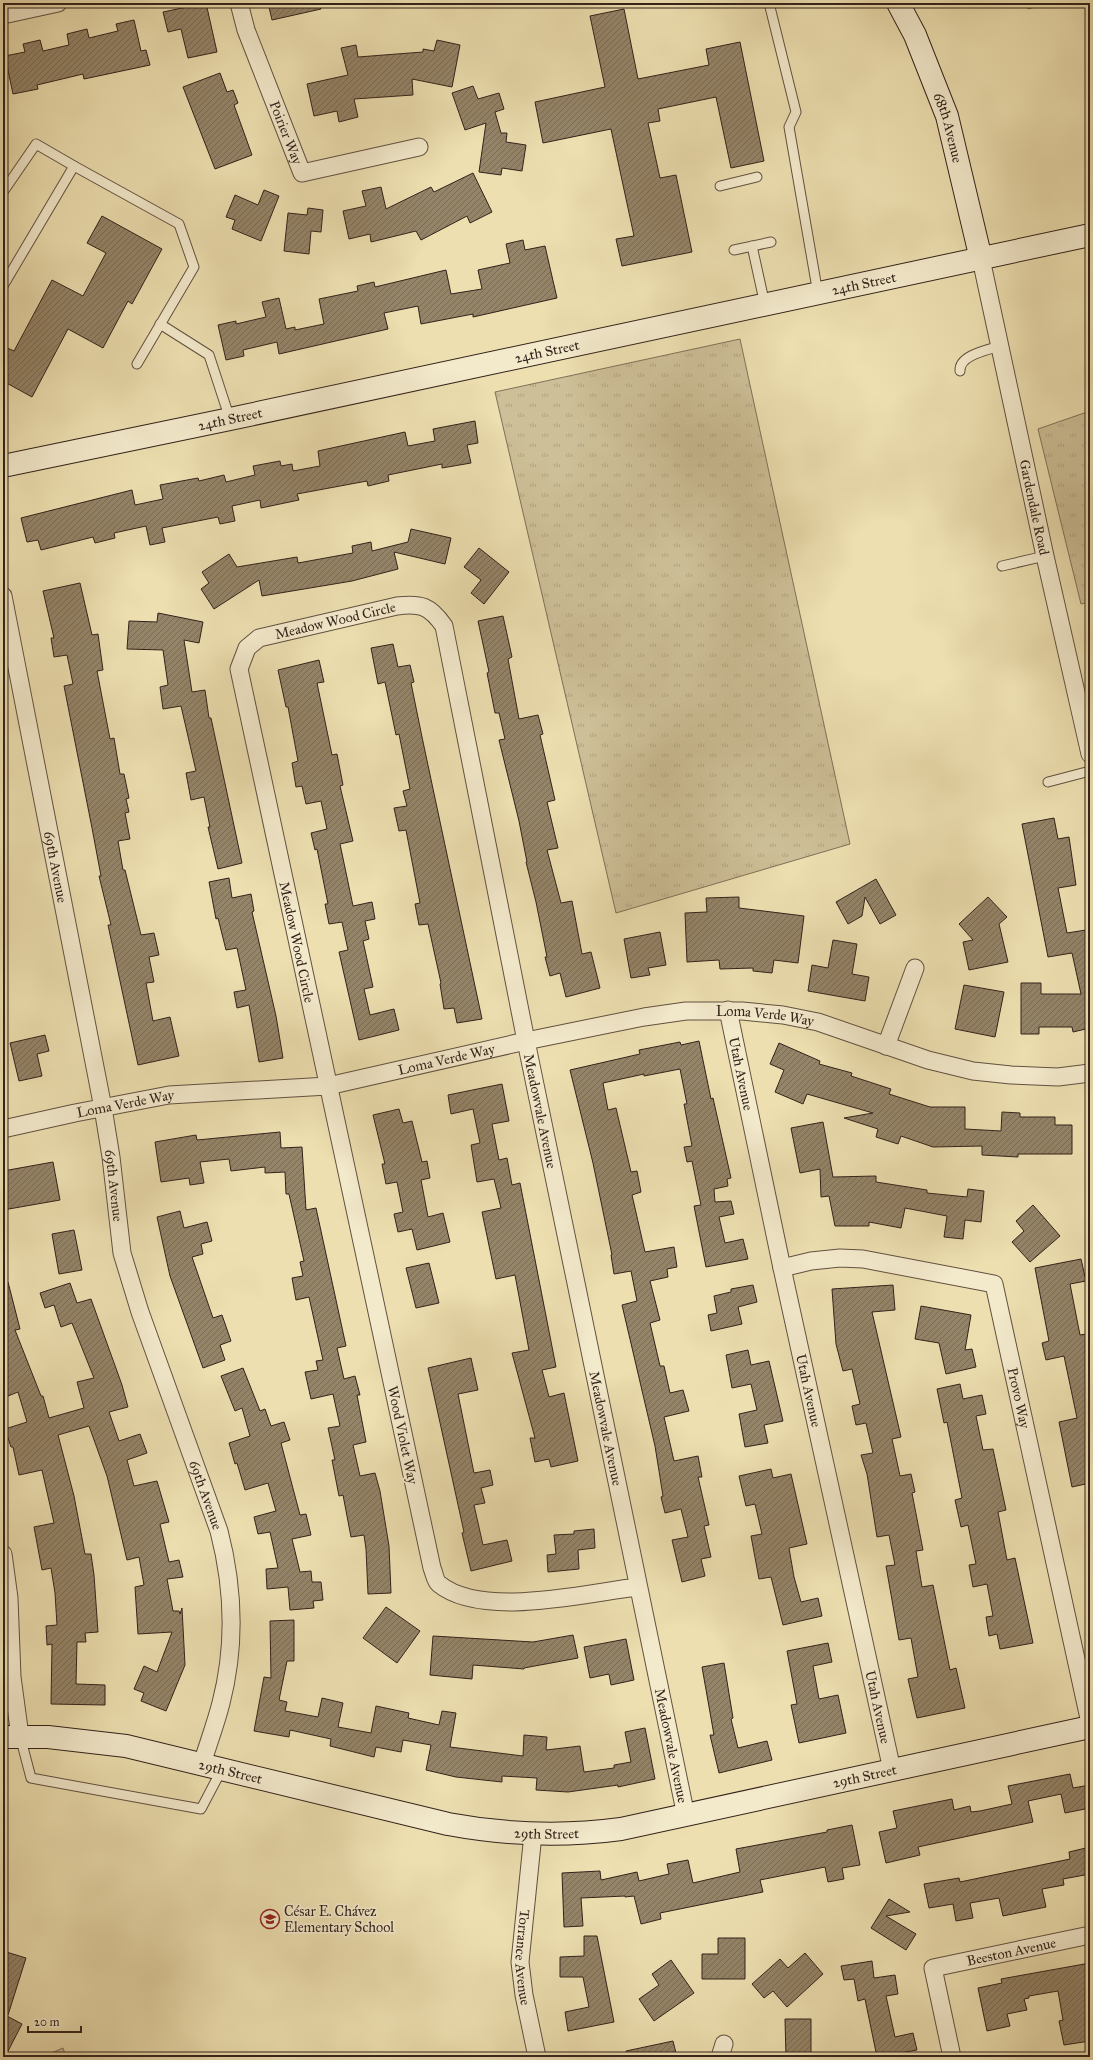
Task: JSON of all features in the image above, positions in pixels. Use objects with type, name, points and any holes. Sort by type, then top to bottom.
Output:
[{"type":"street","points":[[3,15],[58,3]]},
{"type":"street","name":"Poirier Way","points":[[239,3],[246,30],[302,173],[419,147]]},
{"type":"street","name":"68th Avenue","points":[[898,3],[915,35],[947,116],[961,169],[981,259]]},
{"type":"street","name":"24th Street","points":[[3,466],[230,420],[1090,235]]},
{"type":"street","name":"Gardendale Road","points":[[981,259],[1045,556],[1090,754]]},
{"type":"street","name":"69th Avenue","points":[[3,596],[112,1157],[122,1253],[140,1312],[219,1531],[227,1562],[232,1599],[232,1636],[228,1673],[221,1704],[212,1766]]},
{"type":"street","name":"Meadow Wood Circle","points":[[328,1086],[239,669],[247,648],[259,638],[390,608],[416,604],[435,614],[444,626],[526,1042]]},
{"type":"street","points":[[886,1046],[915,968]]},
{"type":"street","name":"Loma Verde Way","points":[[3,1129],[169,1095],[328,1086],[644,1017],[686,1011],[728,1010],[783,1015],[818,1022],[928,1060],[973,1071],[1011,1076],[1058,1077],[1090,1073]]},
{"type":"street","name":"Utah Avenue","points":[[728,1010],[782,1268],[892,1770]]},
{"type":"street","name":"Meadowvale Avenue","points":[[526,1042],[637,1587],[686,1816]]},
{"type":"street","name":"Wood Violet Way","points":[[328,1086],[432,1568],[438,1583],[466,1598],[528,1602],[577,1597],[637,1587]]},
{"type":"street","name":"Provo Way","points":[[782,1268],[811,1261],[840,1258],[863,1259],[994,1284],[1090,1722]]},
{"type":"street","points":[[3,1554],[9,1598],[12,1677],[11,1737]]},
{"type":"street","name":"29th Street","points":[[11,1737],[87,1740],[126,1746],[448,1824],[487,1831],[550,1835],[590,1833],[621,1829],[1090,1727]]},
{"type":"street","name":"Torrance Avenue","points":[[533,1834],[520,1962],[524,1995],[536,2057]]},
{"type":"street","name":"Beeston Avenue","points":[[952,2057],[933,1968],[1090,1935]]},
{"type":"lane","points":[[769,3],[796,112],[789,127],[818,294]]},
{"type":"lane","points":[[3,192],[36,144],[178,224],[194,267],[137,364]]},
{"type":"lane","points":[[3,286],[74,166]]},
{"type":"lane","points":[[720,186],[757,177]]},
{"type":"lane","points":[[734,250],[771,242]]},
{"type":"lane","points":[[752,246],[765,305]]},
{"type":"lane","points":[[160,324],[209,355],[230,420]]},
{"type":"lane","points":[[960,371],[963,362],[968,358],[1000,346]]},
{"type":"lane","points":[[1002,566],[1045,556]]},
{"type":"lane","points":[[1048,782],[1090,772]]},
{"type":"lane","points":[[11,1737],[31,1778],[202,1809],[212,1766]]},
{"type":"green space","points":[[1027,3],[1050,3],[1028,9]]},
{"type":"green space","points":[[740,339],[850,844],[616,913],[495,392]]},
{"type":"green space","points":[[1090,411],[1090,602],[1081,604],[1038,429]]},
{"type":"green space","points":[[63,2048],[66,2057],[42,2057]]},
{"type":"building","points":[[206,3],[217,52],[188,58],[181,29],[168,32],[163,12]]},
{"type":"building","points":[[268,3],[320,3],[321,9],[272,20]]},
{"type":"building","points":[[624,9],[638,79],[709,65],[706,49],[740,42],[764,161],[731,168],[716,97],[658,109],[660,121],[648,123],[660,178],[676,175],[692,252],[622,266],[616,239],[634,236],[611,129],[543,143],[535,102],[605,87],[590,16]]},
{"type":"building","points":[[134,20],[141,51],[146,50],[150,65],[84,79],[83,74],[37,85],[38,89],[13,94],[5,56],[25,52],[23,44],[40,40],[43,51],[69,45],[67,34],[87,29],[89,38],[118,31],[116,24]]},
{"type":"building","points":[[437,40],[460,45],[452,87],[412,79],[413,95],[354,99],[358,117],[339,122],[337,111],[314,116],[307,84],[348,75],[341,48],[356,45],[358,57],[423,52],[423,49],[434,51]]},
{"type":"building","points":[[220,73],[227,92],[233,90],[238,103],[234,105],[252,155],[215,169],[183,87]]},
{"type":"building","points":[[473,86],[478,99],[499,93],[504,109],[495,112],[501,133],[507,133],[506,142],[526,145],[522,171],[502,168],[501,175],[479,172],[486,123],[465,130],[452,93]]},
{"type":"building","points":[[473,173],[492,212],[470,223],[467,216],[421,240],[416,231],[371,242],[370,234],[349,239],[343,211],[366,206],[362,191],[381,187],[386,209],[431,187],[434,192]]},
{"type":"building","points":[[264,190],[279,196],[261,241],[232,229],[235,220],[226,217],[235,195],[258,205]]},
{"type":"building","points":[[308,208],[323,210],[321,232],[311,231],[309,254],[284,251],[288,213],[307,215]]},
{"type":"building","points":[[102,216],[162,249],[132,304],[128,301],[103,348],[68,329],[32,397],[3,381],[3,346],[14,351],[52,280],[83,296],[106,253],[87,243]]},
{"type":"building","points":[[523,240],[525,250],[545,246],[557,298],[473,317],[473,314],[421,324],[418,306],[384,313],[388,329],[279,354],[277,342],[243,350],[244,356],[226,360],[218,325],[236,321],[236,324],[266,317],[262,302],[279,298],[286,329],[295,327],[295,330],[324,324],[319,299],[358,291],[357,286],[374,282],[375,287],[446,270],[451,294],[482,289],[478,270],[510,263],[506,244]]},
{"type":"building","points":[[475,421],[478,443],[467,445],[471,463],[442,468],[442,464],[388,475],[389,481],[368,486],[367,481],[297,494],[299,500],[261,508],[260,500],[232,506],[235,521],[220,524],[218,517],[162,528],[165,542],[150,545],[146,526],[114,533],[115,538],[95,543],[93,537],[41,550],[38,540],[27,542],[21,518],[132,490],[135,505],[163,499],[160,485],[198,478],[199,481],[224,475],[226,482],[255,475],[253,466],[280,461],[281,466],[292,464],[293,471],[320,466],[318,451],[405,432],[408,446],[435,441],[433,429]]},
{"type":"building","points":[[411,529],[451,538],[445,564],[394,552],[398,569],[352,581],[262,596],[259,580],[214,609],[201,589],[209,583],[202,572],[229,554],[237,567],[297,557],[298,563],[353,553],[352,546],[371,542],[372,551],[408,542]]},
{"type":"building","points":[[479,548],[509,572],[484,604],[471,593],[481,580],[464,567]]},
{"type":"building","points":[[80,583],[92,635],[98,634],[103,670],[97,671],[110,739],[114,738],[120,774],[124,774],[129,798],[126,799],[129,812],[125,813],[130,839],[118,841],[123,870],[125,870],[141,935],[154,933],[159,955],[149,957],[154,982],[146,983],[153,1021],[170,1017],[179,1056],[138,1065],[108,925],[111,925],[99,876],[101,876],[64,686],[73,684],[67,655],[54,657],[51,638],[54,638],[43,591]]},
{"type":"building","points":[[158,613],[203,622],[199,643],[184,640],[192,692],[205,690],[209,718],[211,718],[242,863],[218,869],[208,827],[210,827],[204,797],[191,800],[186,773],[196,771],[181,706],[163,709],[160,687],[168,685],[163,650],[127,649],[129,621],[157,622]]},
{"type":"building","points":[[503,616],[512,657],[508,659],[519,719],[538,715],[543,734],[540,735],[555,800],[547,802],[558,848],[547,850],[561,903],[572,901],[582,954],[591,952],[600,988],[566,997],[560,973],[550,976],[545,957],[547,957],[526,862],[519,821],[499,740],[505,739],[499,713],[495,713],[487,673],[489,672],[478,621]]},
{"type":"building","points":[[393,644],[398,667],[410,665],[414,682],[411,683],[482,1019],[457,1023],[454,1008],[444,1009],[441,983],[428,924],[419,925],[415,904],[420,903],[406,830],[399,831],[394,808],[407,806],[403,791],[410,789],[399,734],[396,735],[385,682],[378,684],[371,648]]},
{"type":"building","points":[[319,660],[324,682],[317,683],[332,755],[337,754],[343,785],[340,786],[353,841],[340,844],[353,906],[372,902],[375,919],[365,921],[369,939],[363,941],[373,987],[364,989],[370,1015],[394,1009],[399,1030],[359,1040],[339,952],[348,950],[342,922],[329,924],[325,904],[328,904],[317,849],[315,850],[311,833],[327,829],[321,801],[306,804],[302,786],[296,787],[292,763],[298,761],[288,707],[286,707],[278,670]]},
{"type":"building","points":[[1054,818],[1058,839],[1069,837],[1076,885],[1058,888],[1067,933],[1086,930],[1090,952],[1090,1028],[1073,1032],[1072,1027],[1039,1027],[1039,1034],[1021,1034],[1021,983],[1041,983],[1041,994],[1081,994],[1072,953],[1048,957],[1022,824]]},
{"type":"building","points":[[229,878],[232,898],[251,894],[254,911],[252,912],[276,1016],[283,1058],[259,1062],[249,1005],[237,1008],[234,992],[246,990],[237,948],[226,950],[218,918],[216,919],[209,882]]},
{"type":"building","points":[[876,879],[896,915],[880,924],[865,897],[862,916],[848,924],[836,902]]},
{"type":"building","points":[[739,897],[739,908],[804,916],[798,963],[774,960],[772,973],[753,971],[753,968],[720,969],[719,960],[687,962],[685,913],[707,912],[706,898]]},
{"type":"building","points":[[988,897],[1007,917],[999,924],[1008,962],[969,970],[963,942],[973,940],[959,924]]},
{"type":"building","points":[[660,932],[666,965],[648,968],[650,975],[631,978],[624,939]]},
{"type":"building","points":[[833,940],[857,944],[852,974],[869,977],[865,1001],[808,991],[812,965],[828,968]]},
{"type":"building","points":[[964,985],[1004,992],[995,1037],[955,1029]]},
{"type":"building","points":[[45,1035],[49,1051],[37,1054],[42,1076],[19,1081],[10,1043]]},
{"type":"building","points":[[699,1041],[711,1099],[713,1098],[731,1178],[727,1179],[728,1186],[714,1189],[715,1202],[731,1201],[734,1214],[719,1217],[725,1243],[743,1239],[748,1259],[706,1267],[694,1206],[701,1205],[692,1161],[687,1162],[684,1147],[692,1146],[684,1104],[687,1104],[680,1069],[644,1076],[644,1074],[603,1083],[608,1110],[616,1108],[631,1172],[637,1171],[641,1192],[632,1195],[645,1252],[674,1247],[677,1267],[667,1269],[668,1277],[650,1281],[660,1320],[650,1323],[660,1366],[664,1366],[670,1393],[683,1390],[689,1411],[664,1417],[674,1461],[698,1456],[702,1477],[698,1477],[709,1525],[704,1526],[711,1557],[701,1559],[705,1576],[682,1582],[672,1540],[688,1537],[681,1509],[665,1513],[661,1497],[663,1496],[655,1446],[622,1305],[637,1301],[631,1271],[614,1274],[612,1255],[593,1163],[570,1070],[640,1054],[639,1050],[680,1042],[681,1045]]},
{"type":"building","points":[[779,1043],[820,1061],[819,1064],[852,1073],[851,1076],[891,1089],[889,1094],[930,1107],[965,1107],[965,1129],[1001,1131],[1002,1112],[1020,1113],[1020,1117],[1055,1117],[1055,1125],[1072,1125],[1072,1154],[1018,1154],[1018,1157],[982,1155],[982,1146],[933,1147],[901,1136],[898,1144],[876,1137],[878,1129],[844,1118],[873,1113],[807,1094],[803,1104],[775,1092],[784,1070],[770,1064]]},
{"type":"building","points":[[502,1084],[509,1121],[492,1124],[499,1160],[507,1158],[512,1185],[520,1183],[556,1367],[542,1370],[549,1397],[564,1393],[578,1461],[551,1467],[549,1459],[535,1462],[530,1438],[535,1438],[512,1353],[529,1350],[515,1275],[496,1279],[482,1212],[501,1208],[494,1179],[477,1182],[471,1145],[480,1143],[473,1109],[451,1114],[448,1095]]},
{"type":"building","points":[[399,1109],[403,1123],[412,1121],[422,1162],[427,1161],[430,1178],[421,1180],[428,1217],[443,1213],[450,1242],[417,1250],[412,1229],[398,1232],[394,1214],[403,1212],[397,1182],[386,1184],[382,1164],[385,1164],[373,1115]]},
{"type":"building","points":[[823,1122],[833,1177],[876,1176],[876,1182],[927,1190],[927,1193],[967,1197],[968,1189],[984,1191],[981,1222],[965,1220],[963,1239],[944,1237],[947,1216],[905,1208],[901,1228],[869,1222],[869,1226],[835,1226],[829,1196],[821,1197],[820,1169],[800,1173],[791,1128]]},
{"type":"building","points":[[280,1132],[281,1148],[302,1147],[306,1210],[316,1208],[346,1346],[337,1348],[344,1379],[355,1376],[360,1395],[357,1395],[366,1442],[353,1445],[360,1476],[375,1473],[380,1491],[389,1546],[391,1593],[368,1594],[364,1535],[351,1537],[343,1495],[339,1496],[332,1460],[335,1460],[328,1428],[340,1426],[333,1394],[311,1399],[305,1372],[318,1370],[316,1361],[323,1360],[309,1297],[296,1300],[292,1278],[303,1276],[300,1262],[304,1261],[289,1194],[286,1194],[285,1172],[265,1173],[265,1167],[231,1171],[229,1159],[200,1162],[204,1183],[190,1185],[189,1178],[161,1182],[155,1142],[196,1135],[197,1140]]},
{"type":"building","points":[[53,1162],[60,1200],[3,1210],[3,1171]]},
{"type":"building","points":[[1033,1205],[1060,1236],[1030,1262],[1012,1242],[1024,1231],[1016,1221]]},
{"type":"building","points":[[180,1211],[184,1228],[207,1222],[212,1241],[201,1244],[203,1254],[192,1257],[213,1318],[222,1315],[231,1341],[220,1345],[225,1360],[203,1368],[170,1276],[157,1217]]},
{"type":"building","points":[[74,1230],[82,1270],[59,1274],[52,1234]]},
{"type":"building","points":[[1081,1259],[1086,1281],[1070,1284],[1080,1335],[1087,1334],[1090,1351],[1090,1483],[1072,1487],[1059,1422],[1077,1418],[1064,1356],[1046,1360],[1042,1343],[1049,1341],[1035,1268]]},
{"type":"building","points":[[429,1263],[439,1303],[416,1308],[406,1268]]},
{"type":"building","points":[[8,1282],[20,1329],[15,1330],[41,1396],[43,1396],[49,1418],[84,1408],[77,1382],[94,1378],[72,1323],[61,1327],[54,1305],[45,1308],[40,1293],[70,1283],[77,1303],[91,1299],[122,1385],[128,1407],[109,1412],[119,1441],[140,1434],[147,1453],[127,1460],[134,1486],[157,1481],[169,1522],[160,1524],[169,1562],[179,1560],[183,1577],[167,1579],[173,1611],[179,1611],[180,1614],[182,1608],[185,1665],[166,1711],[141,1701],[144,1693],[134,1689],[144,1666],[157,1672],[172,1632],[138,1634],[135,1587],[144,1585],[139,1557],[127,1560],[107,1476],[89,1426],[58,1435],[74,1496],[85,1554],[91,1554],[94,1575],[98,1632],[85,1633],[86,1642],[77,1642],[76,1684],[105,1685],[105,1705],[51,1704],[52,1644],[47,1645],[46,1626],[57,1625],[55,1593],[51,1568],[42,1570],[34,1527],[54,1523],[42,1470],[19,1475],[13,1447],[11,1447],[5,1429],[27,1422],[18,1392],[3,1398],[3,1379],[8,1377],[3,1365],[3,1283]]},
{"type":"building","points":[[753,1285],[757,1302],[738,1307],[742,1324],[711,1331],[708,1315],[717,1313],[714,1296],[731,1292],[731,1289]]},
{"type":"building","points":[[893,1285],[895,1310],[872,1312],[901,1437],[892,1439],[900,1476],[911,1474],[915,1492],[912,1493],[923,1550],[916,1551],[922,1587],[933,1585],[950,1670],[956,1668],[965,1708],[917,1718],[908,1679],[918,1677],[911,1638],[899,1640],[886,1566],[895,1565],[889,1535],[877,1537],[867,1474],[861,1455],[873,1453],[866,1423],[856,1425],[852,1406],[860,1404],[852,1369],[843,1371],[836,1344],[832,1289]]},
{"type":"building","points":[[921,1306],[971,1315],[965,1350],[972,1349],[976,1367],[946,1374],[939,1343],[915,1339]]},
{"type":"building","points":[[748,1350],[751,1365],[769,1361],[783,1421],[764,1425],[768,1443],[745,1447],[739,1414],[757,1410],[751,1384],[732,1388],[726,1355]]},
{"type":"building","points":[[471,1358],[478,1390],[458,1394],[474,1473],[490,1470],[493,1485],[481,1488],[485,1503],[474,1505],[483,1545],[507,1540],[512,1561],[471,1571],[462,1533],[464,1532],[428,1368]]},
{"type":"building","points":[[243,1368],[260,1411],[265,1409],[271,1426],[284,1422],[290,1440],[281,1443],[300,1515],[306,1514],[311,1535],[292,1539],[300,1572],[311,1571],[312,1582],[321,1582],[323,1600],[313,1601],[314,1608],[290,1610],[288,1587],[267,1589],[266,1569],[278,1568],[270,1532],[258,1534],[254,1517],[276,1511],[268,1483],[245,1490],[229,1443],[250,1436],[242,1408],[235,1411],[221,1376]]},
{"type":"building","points":[[960,1384],[963,1399],[982,1395],[986,1414],[976,1416],[983,1450],[993,1449],[1006,1510],[998,1512],[1007,1560],[1015,1558],[1033,1643],[1000,1649],[997,1634],[989,1636],[986,1617],[993,1616],[987,1584],[973,1587],[969,1565],[976,1564],[968,1525],[961,1527],[955,1500],[962,1498],[947,1422],[944,1423],[937,1389]]},
{"type":"building","points":[[771,1469],[773,1478],[791,1474],[807,1544],[789,1548],[794,1577],[801,1602],[818,1598],[822,1616],[783,1625],[771,1577],[759,1579],[751,1536],[762,1534],[755,1504],[746,1506],[739,1476]]},
{"type":"building","points":[[594,1529],[595,1548],[578,1550],[579,1569],[548,1572],[547,1555],[556,1554],[554,1535],[574,1534],[574,1531]]},
{"type":"building","points":[[386,1607],[420,1631],[397,1663],[363,1638]]},
{"type":"building","points":[[294,1620],[294,1661],[287,1661],[279,1700],[287,1702],[285,1711],[318,1717],[322,1698],[343,1703],[338,1727],[371,1733],[376,1706],[409,1713],[408,1718],[439,1725],[442,1711],[456,1713],[450,1747],[523,1756],[524,1735],[547,1737],[546,1750],[580,1746],[584,1772],[614,1768],[614,1765],[631,1762],[625,1732],[645,1728],[655,1779],[618,1787],[618,1785],[568,1792],[536,1790],[537,1778],[502,1776],[502,1782],[456,1777],[426,1770],[431,1745],[403,1740],[401,1752],[376,1747],[374,1757],[330,1746],[331,1739],[290,1730],[289,1737],[254,1731],[264,1677],[271,1678],[270,1621]]},
{"type":"building","points":[[573,1635],[578,1658],[524,1669],[473,1665],[472,1679],[430,1675],[433,1636],[533,1642]]},
{"type":"building","points":[[626,1639],[634,1680],[611,1685],[609,1674],[590,1678],[584,1647]]},
{"type":"building","points":[[828,1643],[832,1662],[813,1666],[819,1699],[838,1695],[846,1733],[799,1743],[791,1705],[797,1704],[787,1651]]},
{"type":"building","points":[[724,1663],[733,1718],[731,1719],[738,1748],[767,1741],[772,1760],[719,1773],[710,1735],[714,1735],[702,1667]]},
{"type":"building","points":[[1070,1774],[1073,1788],[1090,1785],[1090,1808],[1065,1813],[1061,1794],[1028,1801],[1033,1822],[918,1847],[920,1855],[886,1863],[879,1832],[897,1828],[893,1811],[952,1799],[954,1810],[970,1806],[971,1812],[980,1811],[1012,1804],[1008,1786]]},
{"type":"building","points":[[852,1825],[860,1865],[842,1868],[844,1879],[828,1882],[825,1867],[760,1880],[763,1892],[660,1913],[661,1919],[641,1924],[634,1896],[581,1898],[583,1926],[564,1927],[562,1873],[600,1871],[601,1880],[637,1872],[639,1881],[669,1874],[667,1864],[688,1860],[693,1883],[740,1872],[736,1849],[827,1832],[827,1830]]},
{"type":"building","points":[[1090,1847],[1090,1874],[1063,1879],[1064,1885],[1042,1889],[1046,1907],[1003,1916],[999,1898],[970,1903],[973,1918],[956,1921],[953,1904],[929,1908],[924,1884],[959,1878],[960,1882],[1070,1859],[1069,1852]]},
{"type":"building","points":[[889,1899],[910,1912],[886,1916],[916,1934],[906,1950],[871,1928]]},
{"type":"building","points":[[584,1936],[597,1936],[614,2022],[568,2031],[565,2012],[589,2007],[583,1977],[560,1977],[560,1957],[584,1956]]},
{"type":"building","points":[[718,1938],[745,1938],[745,1979],[702,1979],[702,1954],[718,1954]]},
{"type":"building","points":[[3,1951],[26,1958],[8,2015],[5,2015],[22,2024],[5,2057],[3,2057]]},
{"type":"building","points":[[805,1953],[823,1974],[787,2007],[773,1991],[764,1998],[752,1984],[780,1959],[788,1968]]},
{"type":"building","points":[[671,1960],[694,1993],[654,2021],[639,1999],[659,1985],[652,1974]]},
{"type":"building","points":[[872,1961],[874,1978],[895,1975],[898,1994],[886,1996],[895,2037],[913,2033],[917,2050],[877,2057],[865,1999],[858,2001],[854,1979],[844,1980],[841,1966]]},
{"type":"building","points":[[1090,1963],[1090,2041],[1064,2045],[1059,2021],[1063,2020],[1058,1991],[1029,1996],[1029,1998],[1024,1999],[1027,2010],[1007,2014],[1010,2026],[987,2031],[978,1988],[1002,1983],[1001,1979]]},
{"type":"building","points":[[785,2019],[811,2019],[811,2057],[786,2057]]},
{"type":"building","points":[[673,2041],[677,2057],[626,2057],[626,2051]]},
{"type":"place","name":"César E. Chávez Elementary School","points":[[270,1919]]}]
